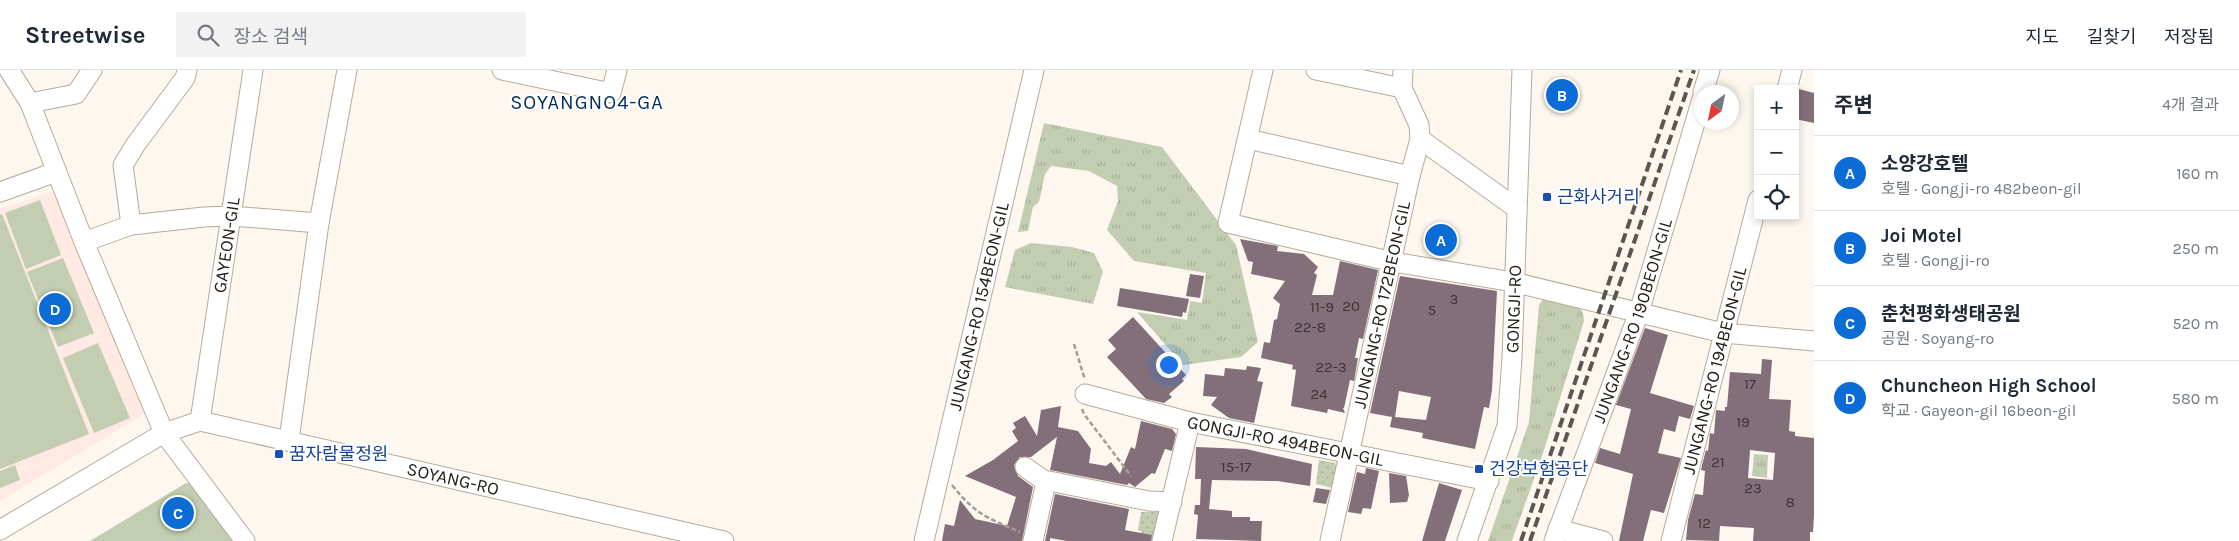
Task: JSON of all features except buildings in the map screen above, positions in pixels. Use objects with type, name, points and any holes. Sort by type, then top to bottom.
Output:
[{"type":"street","points":[[9,70],[30,103],[84,242],[164,433],[244,541]]},
{"type":"street","points":[[30,103],[76,94],[92,70]]},
{"type":"street","points":[[131,224],[123,165],[136,144],[186,78],[187,70]]},
{"type":"street","name":"GAYEON-GIL","points":[[200,421],[253,70]]},
{"type":"street","points":[[289,440],[319,223],[347,70]]},
{"type":"street","points":[[513,71],[611,93],[617,70]]},
{"type":"street","name":"JUNGANG-RO 154BEON-GIL","points":[[924,541],[1034,70]]},
{"type":"street","points":[[1263,70],[1228,224],[1393,262],[1513,282],[1722,333],[1814,340]]},
{"type":"street","points":[[1316,70],[1403,79]]},
{"type":"street","name":"GONGJI-RO","points":[[1467,541],[1507,426],[1512,358],[1513,282],[1522,70]]},
{"type":"street","points":[[1705,85],[1710,70]]},
{"type":"street","points":[[1788,85],[1792,70]]},
{"type":"street","name":"JUNGANG-RO 172BEON-GIL","points":[[1330,541],[1393,262],[1410,176],[1420,139],[1419,124],[1403,79]]},
{"type":"street","name":"JUNGANG-RO 190BEON-GIL","points":[[1556,535],[1639,312],[1694,126]]},
{"type":"street","points":[[1248,139],[1410,176]]},
{"type":"street","points":[[1420,139],[1516,208]]},
{"type":"street","points":[[0,192],[56,172]]},
{"type":"street","name":"JUNGANG-RO 194BEON-GIL","points":[[1671,541],[1722,333],[1754,215]]},
{"type":"street","points":[[84,242],[131,224],[231,216],[319,223]]},
{"type":"street","name":"GONGJI-RO 494BEON-GIL","points":[[1085,394],[1190,422],[1489,481]]},
{"type":"street","points":[[0,530],[164,433],[200,421]]},
{"type":"street","name":"SOYANG-RO","points":[[200,421],[724,541]]},
{"type":"street","points":[[1162,541],[1190,422]]},
{"type":"street","points":[[1025,467],[1046,482],[1149,500],[1172,502]]},
{"type":"street","points":[[1033,539],[1046,482]]},
{"type":"street","points":[[1556,535],[1602,541]]},
{"type":"path","points":[[940,469],[967,503],[985,517],[1033,539]]},
{"type":"shaded area","points":[[60,189],[152,409],[0,501],[0,209]]},
{"type":"green space","points":[[1044,123],[1162,147],[1236,245],[1258,342],[1241,357],[1183,365],[1137,312],[1187,320],[1190,301],[1202,303],[1206,273],[1134,261],[1107,230],[1118,201],[1117,186],[1089,171],[1051,166],[1045,174],[1039,202],[1033,207],[1028,231],[1018,232]]},
{"type":"green space","points":[[40,200],[61,255],[26,269],[5,213]]},
{"type":"green space","points":[[2,214],[89,434],[0,469],[0,215]]},
{"type":"green space","points":[[1031,243],[1072,247],[1094,253],[1103,272],[1093,304],[1005,287],[1015,250]]},
{"type":"green space","points":[[63,258],[94,333],[58,347],[27,272]]},
{"type":"green space","points":[[1543,299],[1579,307],[1583,313],[1584,321],[1543,453],[1512,541],[1488,541],[1529,422],[1539,305]]},
{"type":"green space","points":[[98,343],[130,418],[94,433],[63,358]]},
{"type":"green space","points":[[1754,454],[1768,455],[1767,478],[1752,476]]},
{"type":"green space","points":[[1319,460],[1335,463],[1340,471],[1337,489],[1316,484]]},
{"type":"green space","points":[[15,465],[20,480],[0,488],[0,471]]},
{"type":"green space","points":[[186,483],[200,485],[239,541],[90,541]]},
{"type":"green space","points":[[1141,512],[1160,512],[1153,541],[1140,541],[1142,532],[1138,530]]},
{"type":"railway","points":[[1521,541],[1681,70]]},
{"type":"railway","points":[[1530,541],[1694,70]]},
{"type":"place","name":"Joi Motel","points":[[1562,95]]},
{"type":"place","name":"근화사거리","points":[[1547,197]]},
{"type":"place","name":"소양강호텔","points":[[1441,240]]},
{"type":"place","name":"Chuncheon High School","points":[[55,309]]},
{"type":"place","name":"꿈자람물정원","points":[[279,454]]},
{"type":"place","name":"건강보험공단","points":[[1479,469]]},
{"type":"place","name":"춘천평화생태공원","points":[[178,513]]},
{"type":"district","name":"SOYANGNO4-GA","points":[[587,102]]}]
